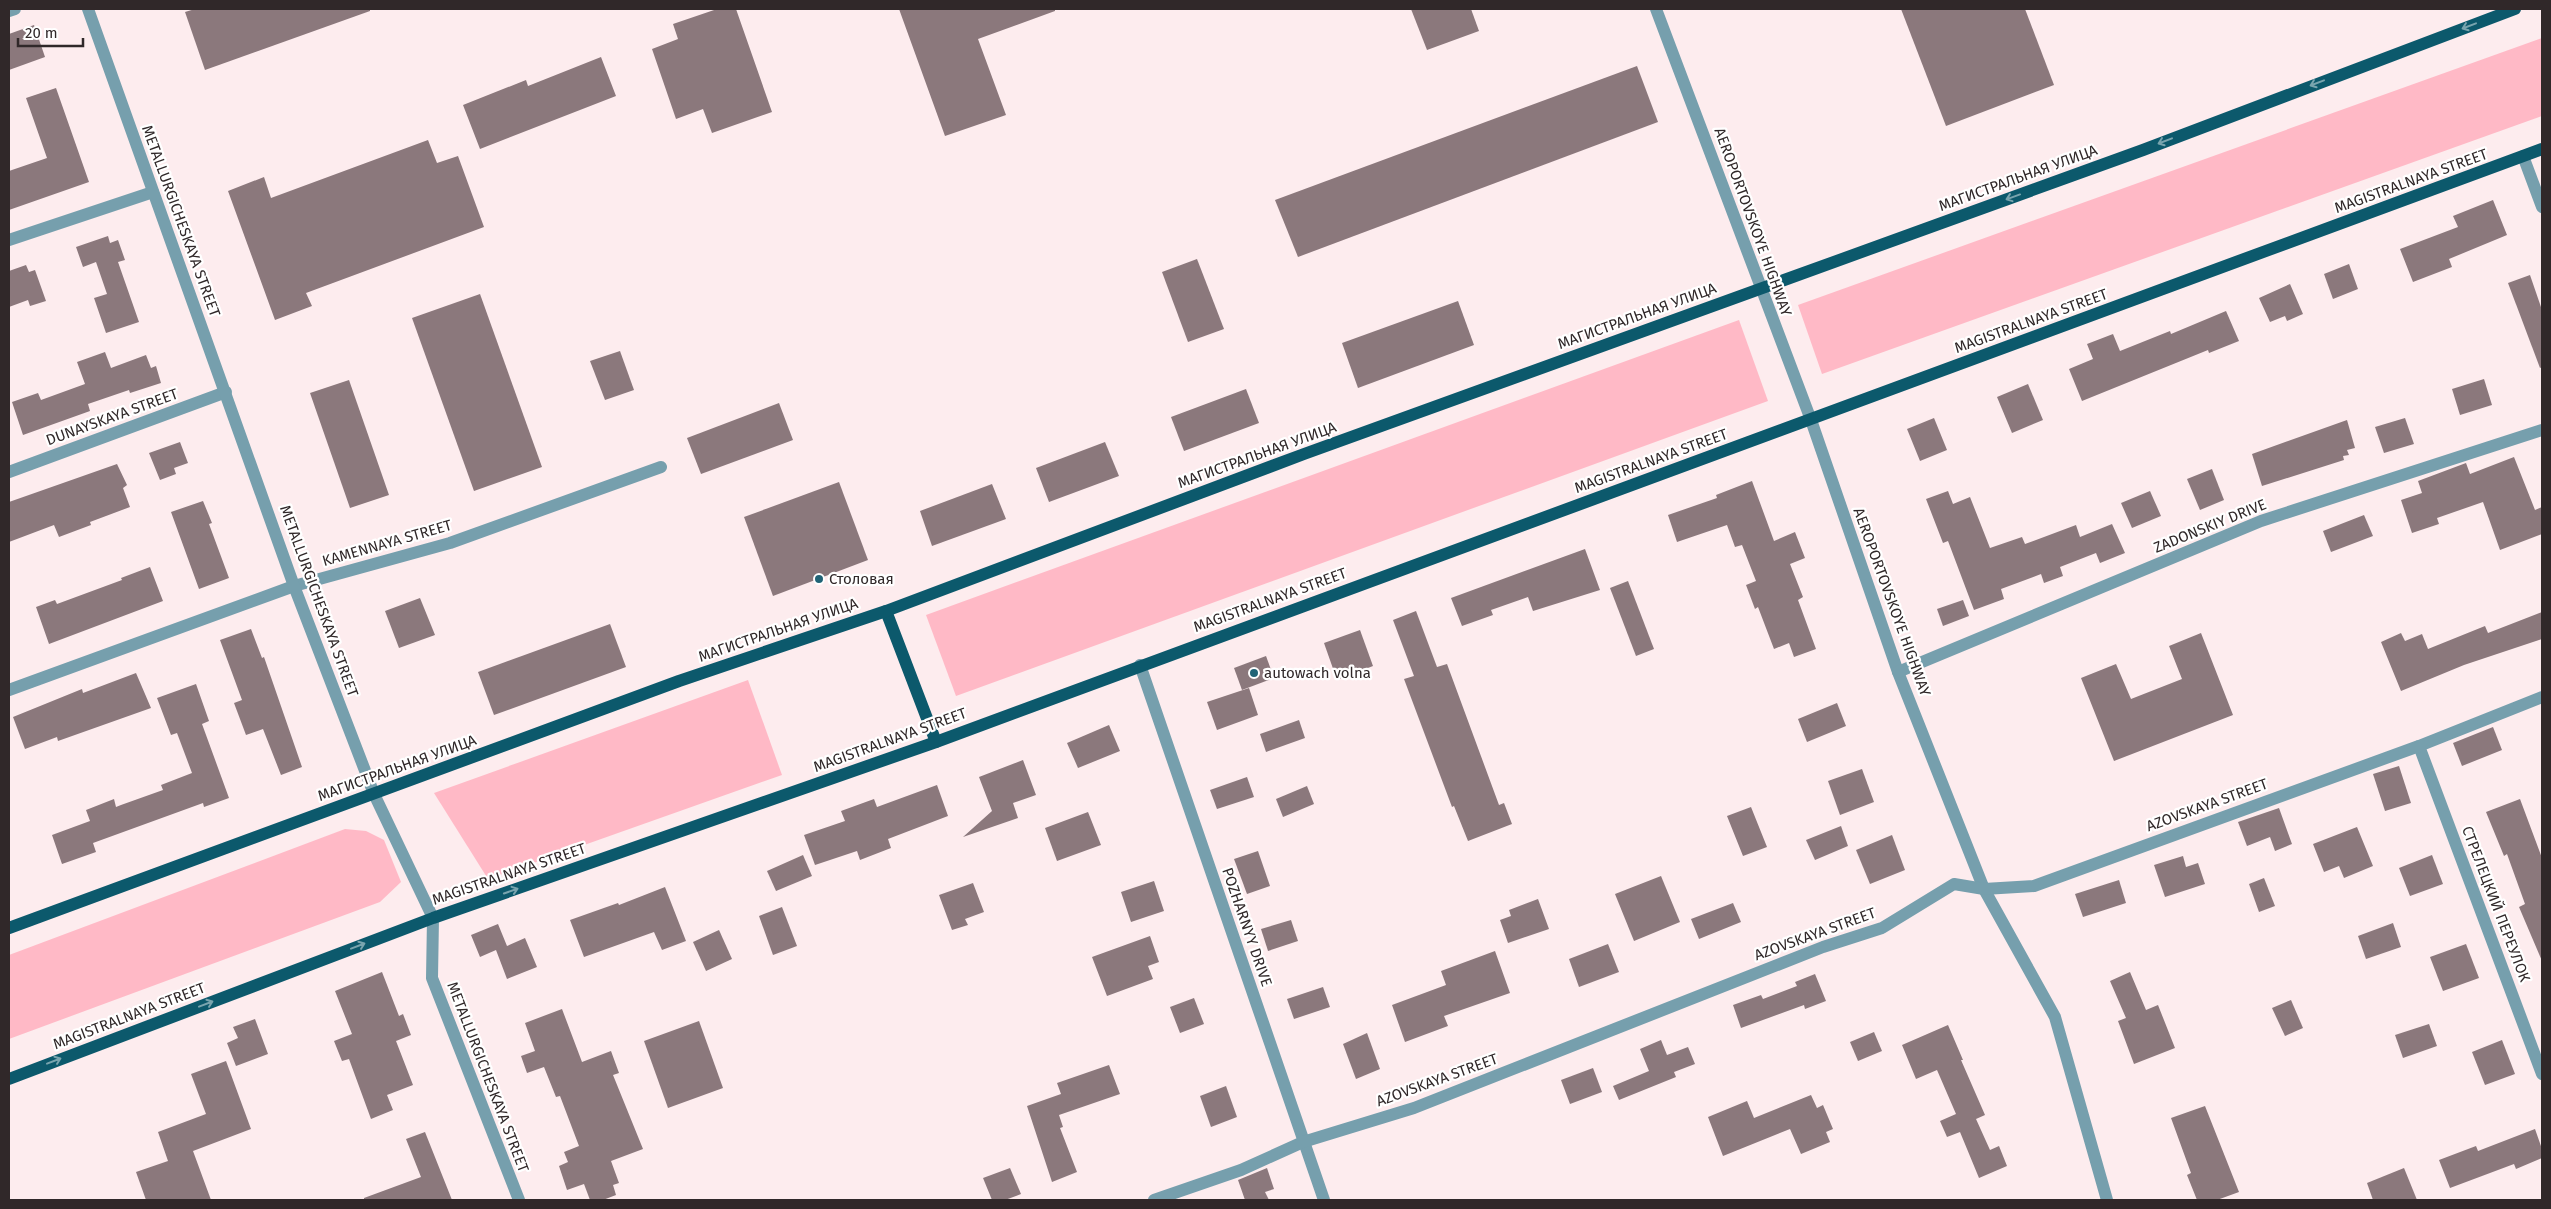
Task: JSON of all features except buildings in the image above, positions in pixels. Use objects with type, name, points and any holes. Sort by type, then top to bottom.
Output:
[{"type":"main road","name":"МАГИСТРАЛЬНАЯ УЛИЦА","points":[[9,928],[694,675],[886,611],[1304,454],[2142,150],[2515,9]]},
{"type":"main road","name":"MAGISTRALNAYA STREET","points":[[9,1079],[433,918],[936,742],[1140,665],[1811,420],[2542,149]]},
{"type":"main road","points":[[886,611],[936,742]]},
{"type":"street","points":[[9,11],[15,9]]},
{"type":"street","name":"METALLURGICHESKAYA STREET","points":[[88,9],[294,586],[374,794],[433,918],[432,978],[519,1200]]},
{"type":"street","name":"AEROPORTOVSKOYE HIGHWAY","points":[[1656,9],[1811,420],[1898,672],[1984,889],[2055,1017],[2107,1200]]},
{"type":"street","points":[[2523,156],[2542,207]]},
{"type":"street","points":[[9,240],[153,192]]},
{"type":"street","name":"DUNAYSKAYA STREET","points":[[9,472],[226,392]]},
{"type":"street","name":"ZADONSKIY DRIVE","points":[[1898,672],[2261,521],[2542,430]]},
{"type":"street","name":"KAMENNAYA STREET","points":[[9,690],[294,586],[450,543],[661,467]]},
{"type":"street","name":"POZHARNYY DRIVE","points":[[1140,665],[1324,1200]]},
{"type":"street","name":"AZOVSKAYA STREET","points":[[1154,1200],[1241,1170],[1304,1142],[1414,1108],[1822,947],[1882,928],[1954,884],[1984,889],[2034,886],[2418,746],[2542,697]]},
{"type":"street","name":"СТРЕЛЕЦКИЙ ПЕРЕУЛОК","points":[[2418,746],[2542,1074]]},
{"type":"shaded area","points":[[2542,38],[2542,116],[1822,374],[1798,305]]},
{"type":"shaded area","points":[[1739,320],[1768,401],[956,696],[926,615]]},
{"type":"shaded area","points":[[748,680],[782,775],[488,879],[434,793]]},
{"type":"shaded area","points":[[345,829],[366,831],[384,840],[401,882],[380,902],[9,1039],[9,955]]},
{"type":"place","name":"Столовая","points":[[819,579]]},
{"type":"place","name":"autowach volna","points":[[1254,673]]}]
